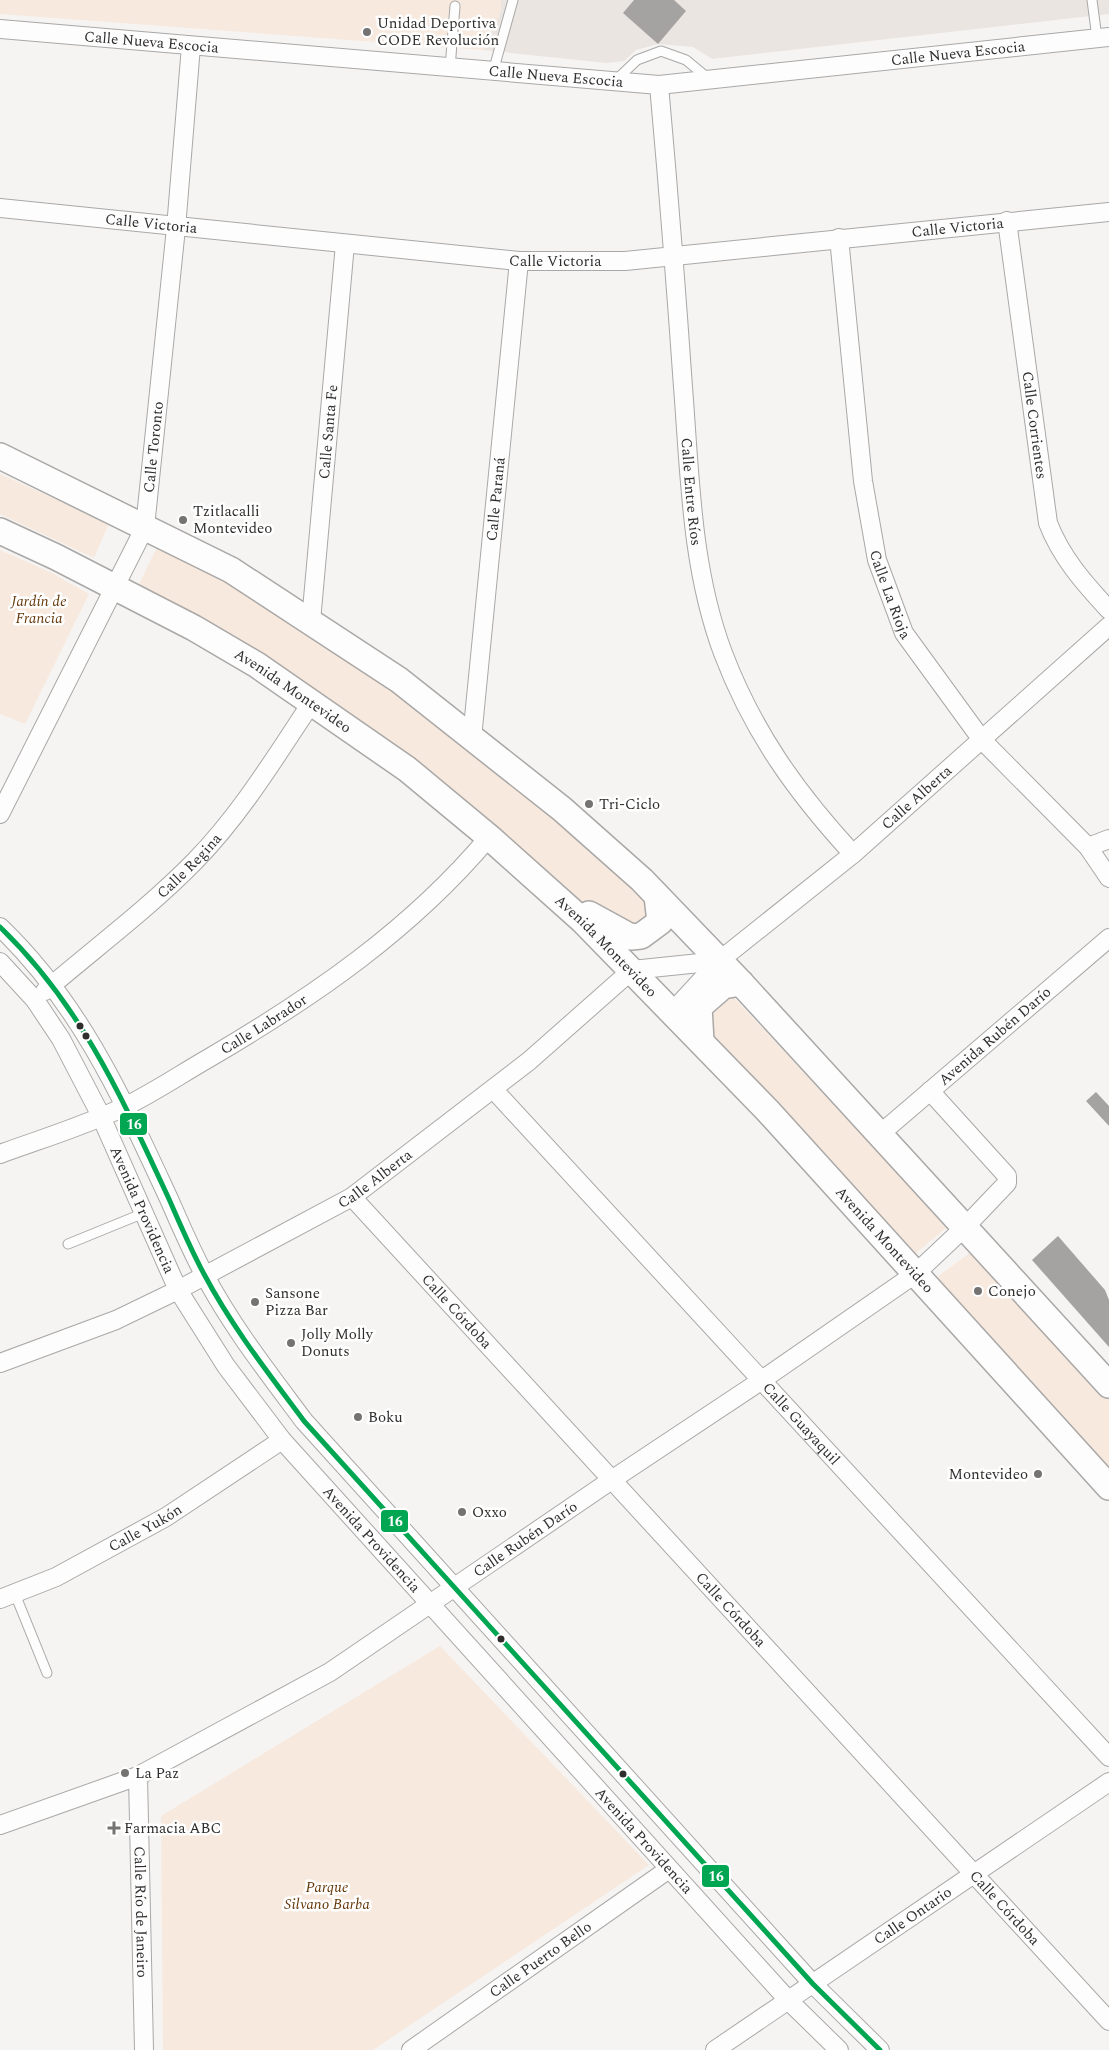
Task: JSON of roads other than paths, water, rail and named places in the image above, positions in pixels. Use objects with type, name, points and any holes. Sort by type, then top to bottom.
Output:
[{"type":"street","name":"Calle Nueva Escocia","points":[[0,29],[493,72],[659,84],[1103,37]]},
{"type":"street","name":"Calle Toronto","points":[[0,814],[145,527],[176,228],[191,46]]},
{"type":"street","name":"Calle Entre Ríos","points":[[659,84],[695,538],[711,616],[738,688],[776,759],[798,791],[853,854]]},
{"type":"street","name":"Calle Victoria","points":[[0,208],[176,228],[519,261],[592,263],[674,257],[839,238],[1109,212]]},
{"type":"street","name":"Calle Corrientes","points":[[1007,221],[1048,523],[1054,538],[1071,566],[1109,610]]},
{"type":"street","name":"Calle La Rioja","points":[[839,238],[863,481],[877,560],[904,633],[982,740],[1088,847],[1109,878]]},
{"type":"street","name":"Calle Santa Fe","points":[[310,621],[345,244]]},
{"type":"street","name":"Calle Paraná","points":[[472,738],[519,261]]},
{"type":"street","points":[[0,456],[231,570],[399,680],[562,809],[657,896],[741,983],[966,1226],[1109,1385]]},
{"type":"street","name":"Avenida Montevideo","points":[[0,531],[56,557],[194,628],[257,665],[407,769],[489,837],[562,901],[632,970],[767,1110],[1109,1487]]},
{"type":"street","name":"Calle Alberta","points":[[672,1012],[719,961],[853,854],[1109,626]]},
{"type":"street","name":"Calle Regina","points":[[35,1000],[140,914],[196,860],[250,795],[312,702]]},
{"type":"street","name":"Calle Labrador","points":[[0,1154],[126,1106],[244,1037],[345,972],[457,875],[489,837]]},
{"type":"street","points":[[1088,847],[1109,839]]},
{"type":"street","points":[[562,901],[627,936],[638,937],[660,922],[657,896]]},
{"type":"street","name":"Avenida Providencia","points":[[0,927],[27,953],[53,984],[79,1022],[126,1106],[204,1275],[250,1348],[304,1421],[813,1984],[880,2050]]},
{"type":"street","name":"Avenida Rubén Darío","points":[[880,1134],[1109,938]]},
{"type":"street","points":[[632,970],[719,961]]},
{"type":"street","name":"Avenida Providencia","points":[[0,962],[35,1000],[82,1076],[178,1290],[226,1366],[282,1440],[789,2001],[839,2050]]},
{"type":"street","name":"Calle Alberta","points":[[0,1363],[116,1320],[178,1290],[352,1197],[529,1061],[632,970]]},
{"type":"street","points":[[701,1041],[699,1007],[723,986],[741,983]]},
{"type":"street","name":"Calle Guayaquil","points":[[493,1089],[1109,1757]]},
{"type":"street","name":"Calle Rubén Darío","points":[[0,1825],[138,1776],[330,1672],[762,1380],[915,1274],[966,1226],[1007,1182],[1007,1176],[930,1090]]},
{"type":"street","name":"Calle Córdoba","points":[[352,1197],[1109,2021]]},
{"type":"street","name":"Calle Yukón","points":[[7,1596],[56,1577],[166,1517],[282,1440]]},
{"type":"street","name":"Calle Río de Janeiro","points":[[138,1776],[144,2050]]},
{"type":"street","name":"Calle Ontario","points":[[716,2050],[1109,1782]]},
{"type":"street","name":"Calle Puerto Bello","points":[[411,2050],[670,1869]]},
{"type":"lane","points":[[493,72],[513,0]]},
{"type":"lane","points":[[1092,0],[1103,37]]},
{"type":"lane","points":[[450,68],[455,6]]},
{"type":"lane","points":[[615,81],[637,60],[661,51],[686,60],[709,79]]},
{"type":"lane","points":[[68,1244],[144,1213]]},
{"type":"lane","points":[[7,1596],[47,1673]]},
{"type":"place","name":"Unidad Deportiva CODE Revolución","points":[[367,32]]},
{"type":"place","name":"Tzitlacalli Montevideo","points":[[183,520]]},
{"type":"place","name":"Tri-Ciclo","points":[[589,804]]},
{"type":"place","name":"Conejo","points":[[978,1291]]},
{"type":"place","name":"Sansone Pizza Bar","points":[[255,1302]]},
{"type":"place","name":"Jolly Molly Donuts","points":[[291,1343]]},
{"type":"place","name":"Boku","points":[[358,1417]]},
{"type":"place","name":"Montevideo","points":[[1038,1474]]},
{"type":"place","name":"Oxxo","points":[[462,1512]]},
{"type":"place","name":"La Paz","points":[[125,1773]]},
{"type":"place","name":"Farmacia ABC","points":[[114,1828]]},
{"type":"park label","name":"Jardín de Francia","points":[[39,610]]},
{"type":"park label","name":"Parque Silvano Barba","points":[[327,1896]]}]
